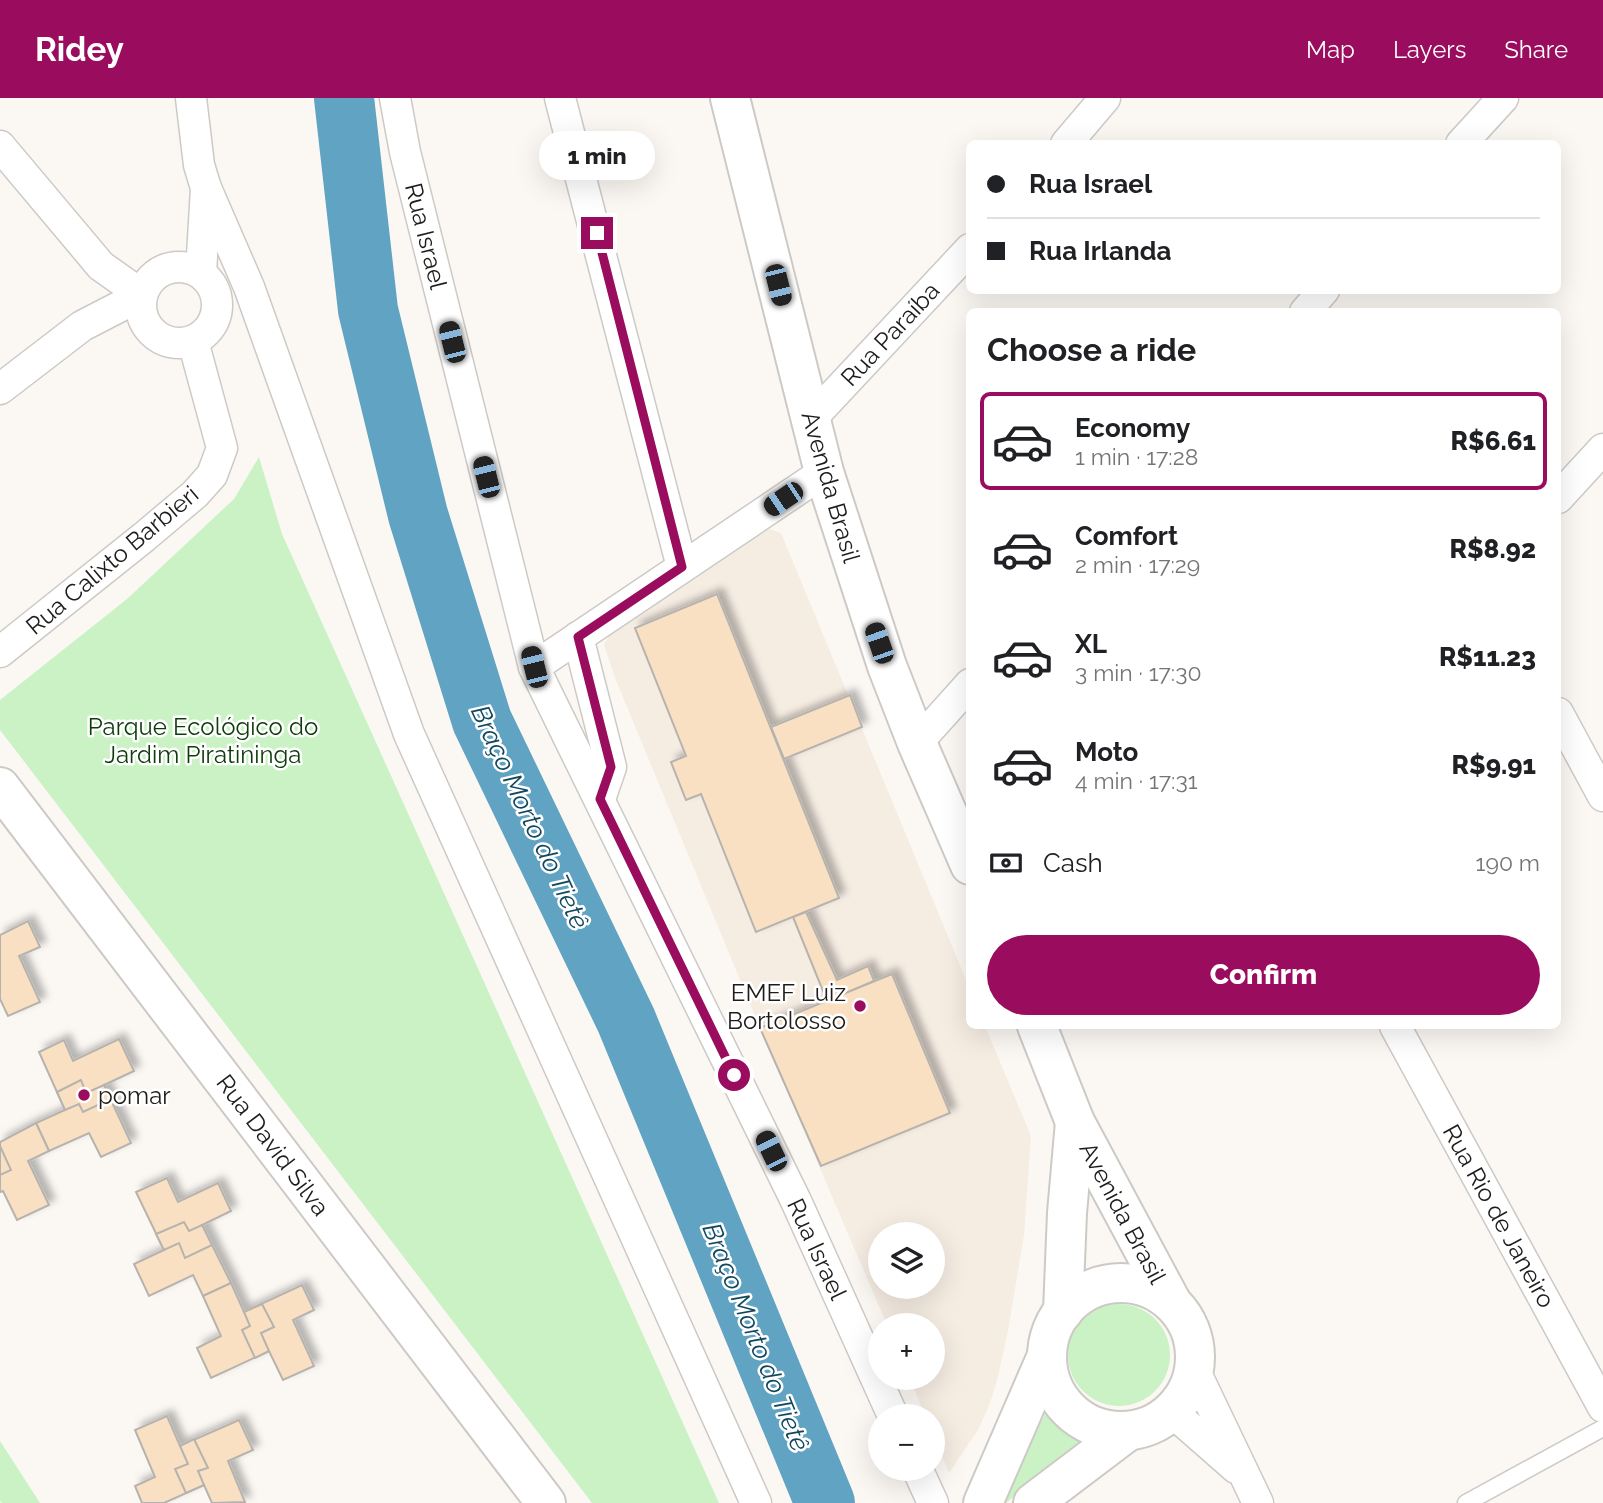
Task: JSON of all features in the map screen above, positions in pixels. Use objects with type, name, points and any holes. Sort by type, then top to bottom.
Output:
[{"type":"main road","name":"Avenida Brasil","points":[[730,98],[824,471],[887,666],[966,856]]},
{"type":"main road","name":"Rua David Silva","points":[[0,787],[546,1503]]},
{"type":"main road","name":"Avenida Brasil","points":[[1044,1029],[1075,1122],[1172,1303]]},
{"type":"main road","name":"Avenida Brasil","points":[[1063,1312],[1067,1213],[1075,1122]]},
{"type":"main road","points":[[983,1503],[1046,1358],[1051,1334],[1063,1312],[1080,1295],[1103,1285],[1128,1283],[1151,1290],[1172,1303],[1186,1322],[1194,1345],[1194,1369],[1186,1394],[1171,1411],[1151,1425],[1128,1431],[1103,1430],[1081,1420],[1063,1404],[1051,1382],[1046,1358]]},
{"type":"main road","points":[[1033,1503],[1128,1431]]},
{"type":"street","points":[[191,98],[199,165],[206,188],[249,286],[409,734],[757,1503]]},
{"type":"street","name":"Rua Israel","points":[[396,98],[405,152],[534,667],[796,1201],[888,1404]]},
{"type":"street","points":[[560,98],[682,567]]},
{"type":"street","points":[[1069,140],[1105,98]]},
{"type":"street","points":[[1465,140],[1503,98]]},
{"type":"street","points":[[0,146],[101,266],[142,295]]},
{"type":"street","points":[[201,273],[206,188]]},
{"type":"street","name":"Rua Paraíba","points":[[811,419],[966,254]]},
{"type":"street","points":[[190,268],[201,273],[215,292],[218,305],[209,330],[193,341],[173,343],[160,339],[150,331],[143,319],[142,295],[147,284],[166,269],[190,268]]},
{"type":"street","points":[[1308,308],[1321,294]]},
{"type":"street","points":[[0,389],[82,326],[142,295]]},
{"type":"street","name":"Rua Calixto Barbieri","points":[[0,652],[144,537],[195,494],[212,475],[222,448],[193,341]]},
{"type":"street","points":[[1561,495],[1603,449]]},
{"type":"street","points":[[534,667],[824,471]]},
{"type":"street","points":[[578,637],[611,767],[600,799]]},
{"type":"street","points":[[917,743],[966,688]]},
{"type":"street","points":[[1561,719],[1603,796]]},
{"type":"street","name":"Rua Rio de Janeiro","points":[[1397,1029],[1603,1407]]},
{"type":"street","points":[[1194,1369],[1253,1490]]},
{"type":"street","points":[[1171,1411],[1253,1490]]},
{"type":"street","points":[[923,1481],[933,1503]]},
{"type":"lane","points":[[1466,1503],[1603,1428]]},
{"type":"shaded area","name":"EMEF Luiz Bortolosso","points":[[767,528],[781,533],[966,980],[966,1029],[986,1029],[1031,1136],[1024,1235],[997,1380],[978,1430],[949,1473],[945,1463],[945,1404],[920,1404],[914,1390],[945,1390],[945,1313],[882,1313],[876,1299],[945,1299],[945,1222],[868,1222],[868,1281],[615,678],[604,645],[613,628]]},
{"type":"green space","name":"Parque Ecológico do Jardim Piratininga","points":[[259,457],[282,534],[719,1503],[592,1503],[0,730],[0,700],[127,599],[234,499]]},
{"type":"green space","points":[[1119,1304],[1139,1308],[1155,1319],[1166,1335],[1170,1355],[1166,1375],[1155,1391],[1139,1402],[1119,1406],[1099,1402],[1083,1391],[1072,1375],[1068,1355],[1072,1335],[1083,1319],[1099,1308]]},
{"type":"green space","points":[[1046,1412],[1087,1438],[1006,1503],[999,1503]]},
{"type":"green space","points":[[0,1441],[40,1503],[0,1501]]},
{"type":"building","points":[[717,594],[839,898],[756,932],[701,794],[686,800],[671,762],[686,756],[635,628]]},
{"type":"building","points":[[850,695],[862,727],[784,759],[771,727]]},
{"type":"building","points":[[806,912],[837,980],[868,966],[874,981],[827,1001],[793,917]]},
{"type":"building","points":[[28,921],[40,947],[19,956],[40,1002],[8,1016],[0,999],[0,935]]},
{"type":"building","points":[[892,974],[950,1113],[821,1166],[760,1028]]},
{"type":"building","name":"pomar","points":[[119,1039],[134,1071],[104,1085],[131,1143],[101,1157],[89,1133],[49,1151],[36,1123],[65,1110],[39,1052],[64,1040],[73,1061]]},
{"type":"building","points":[[81,1080],[86,1093],[104,1085],[111,1099],[83,1112],[79,1104],[65,1110],[57,1092]]},
{"type":"building","points":[[36,1123],[49,1151],[28,1161],[49,1205],[17,1220],[3,1191],[0,1192],[0,1142]]},
{"type":"building","points":[[0,1146],[11,1170],[0,1175]]},
{"type":"building","points":[[167,1178],[178,1202],[218,1183],[231,1211],[202,1225],[231,1283],[203,1296],[193,1275],[149,1296],[134,1264],[164,1250],[136,1192]]},
{"type":"building","points":[[184,1222],[189,1231],[202,1225],[212,1245],[185,1258],[179,1243],[164,1250],[156,1234]]},
{"type":"building","points":[[231,1283],[244,1312],[302,1285],[314,1310],[293,1320],[314,1366],[283,1380],[269,1351],[211,1378],[197,1348],[221,1336],[203,1296]]},
{"type":"building","points":[[262,1304],[274,1327],[261,1333],[269,1351],[255,1358],[242,1330],[250,1326],[244,1312]]},
{"type":"building","points":[[167,1416],[180,1446],[239,1420],[253,1450],[228,1461],[245,1502],[212,1503],[204,1485],[164,1503],[142,1503],[135,1486],[155,1477],[135,1430]]},
{"type":"building","points":[[194,1439],[208,1468],[198,1471],[204,1485],[186,1493],[175,1469],[188,1464],[180,1446]]},
{"type":"waterway","name":"Braço Morto do Tietê","points":[[344,98],[368,310],[418,515],[482,721],[626,1020],[825,1503]]},
{"type":"place","name":"EMEF Luiz Bortolosso","points":[[860,1006]]},
{"type":"place","name":"pomar","points":[[84,1095]]},
{"type":"route","points":[[597,233],[682,567],[578,637],[611,767],[600,799],[734,1075]]}]
